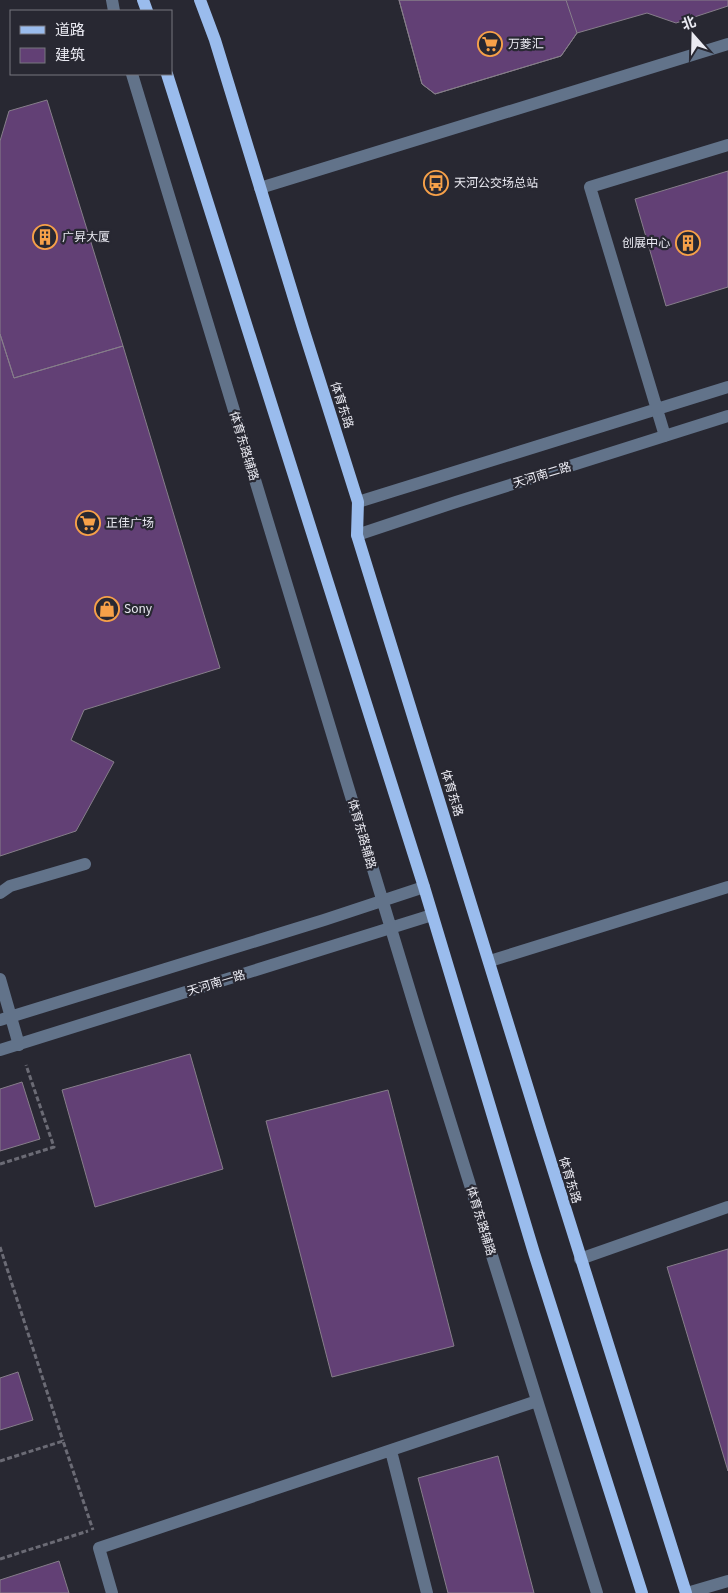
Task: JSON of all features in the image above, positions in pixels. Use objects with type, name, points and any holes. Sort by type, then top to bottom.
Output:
[{"type":"main road","name":"体育东路","points":[[200,0],[215,40],[358,502],[357,535],[490,961],[580,1259],[687,1593]]},
{"type":"main road","points":[[167,75],[424,887],[534,1253],[642,1593]]},
{"type":"street","points":[[260,188],[728,44]]},
{"type":"street","name":"体育东路辅路","points":[[132,75],[382,900],[597,1593]]},
{"type":"street","points":[[665,436],[590,187],[728,145]]},
{"type":"street","points":[[358,502],[728,386]]},
{"type":"street","name":"天河南二路","points":[[357,535],[438,507],[728,416]]},
{"type":"street","points":[[0,893],[10,886],[85,864]]},
{"type":"street","points":[[6,1019],[424,887]]},
{"type":"street","points":[[490,961],[728,887]]},
{"type":"street","name":"天河南一路","points":[[0,1050],[432,915]]},
{"type":"street","points":[[0,979],[6,1019],[19,1045]]},
{"type":"street","points":[[580,1259],[728,1207]]},
{"type":"street","points":[[112,1593],[99,1548],[537,1401]]},
{"type":"street","points":[[391,1451],[428,1593]]},
{"type":"street","points":[[687,1593],[728,1581]]},
{"type":"path","points":[[0,1164],[54,1147],[26,1065]]},
{"type":"path","points":[[0,1247],[99,1548]]},
{"type":"path","points":[[0,1461],[63,1441]]},
{"type":"path","points":[[0,1559],[93,1530]]},
{"type":"building","name":"万菱汇","points":[[399,0],[728,0],[728,6],[676,23],[647,13],[577,33],[561,56],[435,94],[422,84]]},
{"type":"building","name":"万菱汇","points":[[399,0],[566,0],[577,33],[561,56],[435,94],[422,84]]},
{"type":"building","name":"广昇大厦","points":[[47,100],[123,346],[14,378],[0,334],[0,141],[9,111]]},
{"type":"building","name":"创展中心","points":[[728,171],[728,287],[666,306],[635,199]]},
{"type":"building","name":"正佳广场","points":[[0,334],[14,378],[123,346],[220,668],[84,710],[71,740],[114,762],[76,831],[0,856]]},
{"type":"building","points":[[190,1054],[223,1169],[95,1207],[62,1090]]},
{"type":"building","points":[[22,1082],[40,1139],[0,1151],[0,1089]]},
{"type":"building","points":[[388,1090],[454,1346],[332,1377],[266,1121]]},
{"type":"building","points":[[728,1249],[728,1471],[667,1267]]},
{"type":"building","points":[[18,1372],[33,1420],[0,1430],[0,1378]]},
{"type":"building","points":[[498,1456],[534,1593],[448,1593],[418,1478]]},
{"type":"building","points":[[59,1561],[69,1593],[0,1593],[0,1580]]},
{"type":"place","name":"万菱汇","points":[[490,44]]},
{"type":"place","name":"天河公交场总站","points":[[436,183]]},
{"type":"place","name":"广昇大厦","points":[[45,237]]},
{"type":"place","name":"创展中心","points":[[688,243]]},
{"type":"place","name":"正佳广场","points":[[88,523]]},
{"type":"place","name":"Sony","points":[[107,609]]}]
